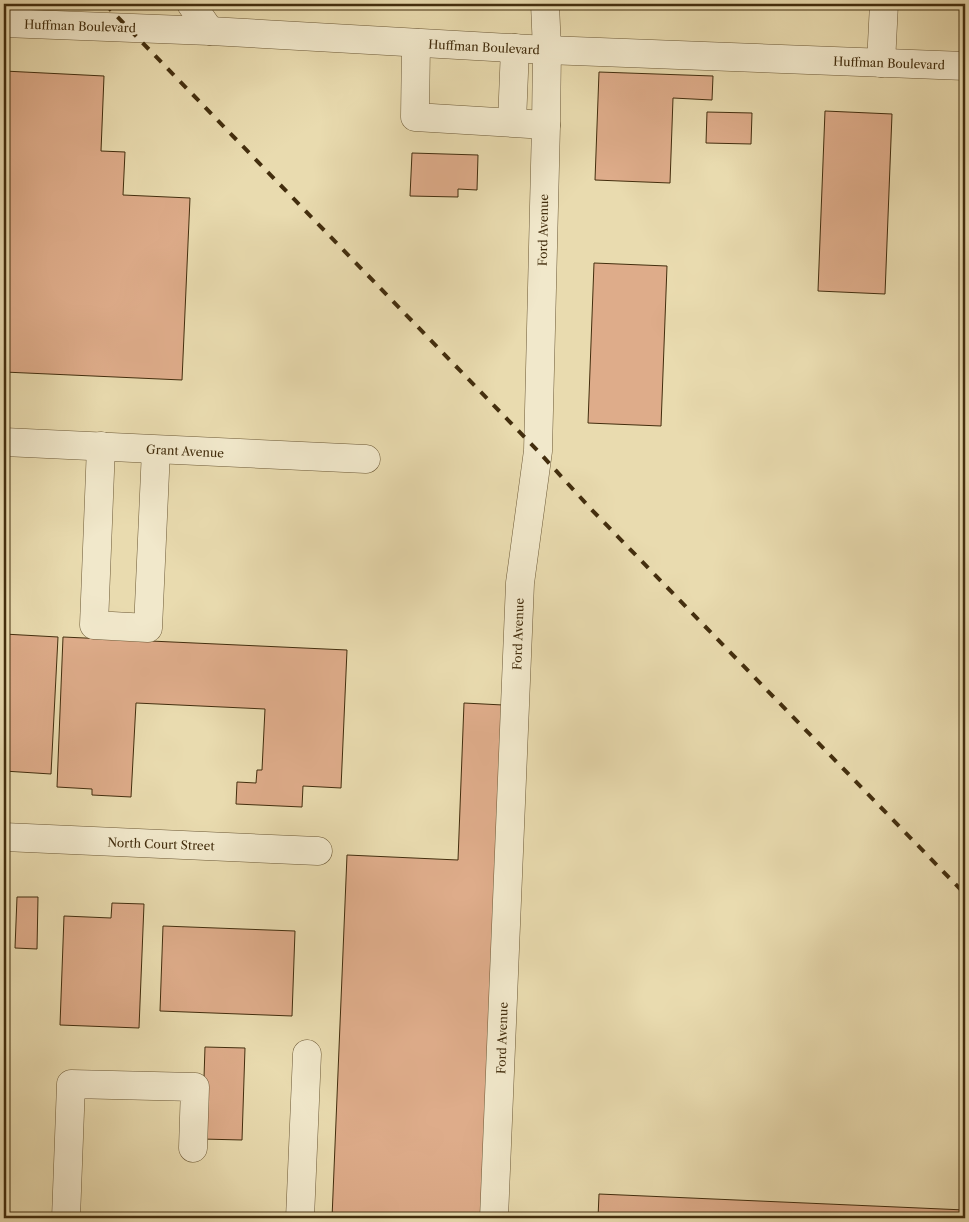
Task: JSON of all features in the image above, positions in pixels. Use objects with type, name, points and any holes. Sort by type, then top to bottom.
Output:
[{"type":"street","points":[[191,4],[210,31]]},
{"type":"street","points":[[210,4],[210,31]]},
{"type":"street","name":"Ford Avenue","points":[[494,1218],[520,583],[538,452],[546,125],[547,50],[545,4]]},
{"type":"street","points":[[881,63],[884,4]]},
{"type":"street","name":"Huffman Boulevard","points":[[4,23],[210,31],[547,50],[965,66]]},
{"type":"street","points":[[416,43],[415,117],[546,125]]},
{"type":"street","points":[[512,122],[515,48]]},
{"type":"street","name":"Grant Avenue","points":[[4,442],[366,459]]},
{"type":"street","points":[[101,446],[94,625],[148,628],[156,450]]},
{"type":"street","name":"North Court Street","points":[[4,837],[318,851]]},
{"type":"street","points":[[300,1218],[307,1054]]},
{"type":"street","points":[[66,1218],[71,1084],[195,1087],[193,1148]]},
{"type":"building","points":[[4,71],[104,76],[101,151],[125,152],[123,195],[190,198],[182,380],[4,372]]},
{"type":"building","points":[[599,72],[713,76],[712,100],[673,98],[670,183],[595,180]]},
{"type":"building","points":[[825,111],[892,114],[885,294],[818,291]]},
{"type":"building","points":[[707,112],[752,113],[751,144],[706,143]]},
{"type":"building","points":[[412,153],[478,155],[477,190],[458,189],[458,197],[410,196]]},
{"type":"building","points":[[965,225],[965,361],[961,361]]},
{"type":"building","points":[[594,263],[667,266],[661,426],[588,423]]},
{"type":"building","points":[[4,634],[58,637],[51,774],[4,771]]},
{"type":"building","points":[[63,637],[347,650],[341,788],[303,786],[302,807],[236,804],[237,782],[256,783],[257,770],[262,770],[265,709],[136,703],[131,797],[92,795],[92,789],[57,787]]},
{"type":"building","points":[[464,703],[503,705],[482,1218],[332,1218],[347,855],[458,860]]},
{"type":"building","points":[[17,897],[38,897],[37,949],[15,948]]},
{"type":"building","points":[[112,903],[144,904],[139,1028],[60,1025],[64,916],[111,918]]},
{"type":"building","points":[[163,926],[295,931],[292,1016],[160,1011]]},
{"type":"building","points":[[205,1047],[245,1048],[242,1140],[202,1139]]},
{"type":"building","points":[[599,1194],[965,1210],[965,1218],[598,1218]]},
{"type":"railway","points":[[105,4],[965,894]]}]
